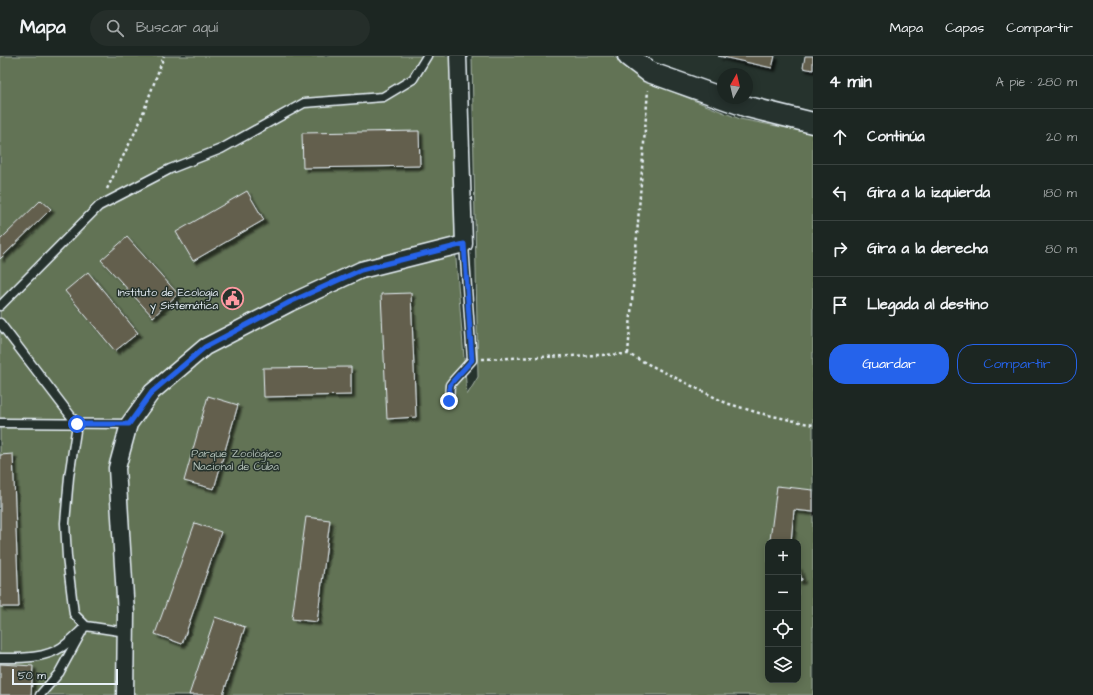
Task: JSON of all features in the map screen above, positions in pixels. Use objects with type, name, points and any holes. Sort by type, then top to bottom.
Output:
[{"type":"street","points":[[125,695],[126,606],[117,468],[129,424],[152,392],[205,347],[212,343],[290,302],[361,270],[464,244],[458,56]]},
{"type":"street","points":[[628,56],[649,72],[748,107],[813,123]]},
{"type":"lane","points":[[0,306],[99,206],[170,169],[221,149],[304,103],[383,97],[413,79],[427,56]]},
{"type":"lane","points":[[449,401],[450,385],[472,360],[464,244]]},
{"type":"lane","points":[[0,323],[77,424],[69,477],[66,523],[66,550],[74,614],[86,626],[126,632]]},
{"type":"lane","points":[[0,423],[129,424]]},
{"type":"lane","points":[[0,658],[21,658],[48,654],[62,647],[86,626]]},
{"type":"lane","points":[[40,695],[59,674],[86,626]]},
{"type":"path","points":[[99,206],[139,124],[164,56]]},
{"type":"path","points":[[628,354],[649,72]]},
{"type":"path","points":[[472,360],[628,354],[726,403],[759,413],[813,425]]},
{"type":"green space","name":"Parque Zoológico Nacional de Cuba","points":[[0,56],[451,56],[455,247],[467,395],[478,377],[472,56],[613,56],[656,85],[740,119],[813,133],[813,695],[0,695]]},
{"type":"building","points":[[718,56],[775,56],[772,68]]},
{"type":"building","points":[[805,56],[813,56],[813,70],[803,68]]},
{"type":"building","points":[[419,131],[420,166],[303,168],[302,133]]},
{"type":"building","points":[[247,191],[264,220],[193,261],[176,232]]},
{"type":"building","points":[[41,200],[51,209],[0,259],[0,240]]},
{"type":"building","points":[[127,237],[178,294],[153,317],[101,260]]},
{"type":"building","points":[[88,272],[138,333],[115,351],[65,291]]},
{"type":"building","points":[[411,293],[416,417],[387,419],[381,294]]},
{"type":"building","points":[[351,367],[351,395],[264,397],[263,368]]},
{"type":"building","points":[[208,396],[238,405],[214,489],[184,481]]},
{"type":"building","points":[[13,454],[19,607],[0,607],[0,455]]},
{"type":"building","points":[[777,486],[813,490],[813,512],[794,510],[791,539],[770,539]]},
{"type":"building","points":[[306,517],[330,520],[317,622],[292,619]]},
{"type":"building","points":[[195,523],[221,532],[182,644],[155,634]]},
{"type":"building","points":[[215,617],[245,627],[223,695],[189,695]]},
{"type":"building","points":[[0,664],[33,666],[31,695],[0,695]]},
{"type":"place","name":"Instituto de Ecología y Sistemática","points":[[233,298]]},
{"type":"route","points":[[77,424],[129,424],[152,392],[205,347],[290,302],[361,270],[464,244],[472,360],[450,385],[449,401]]}]
